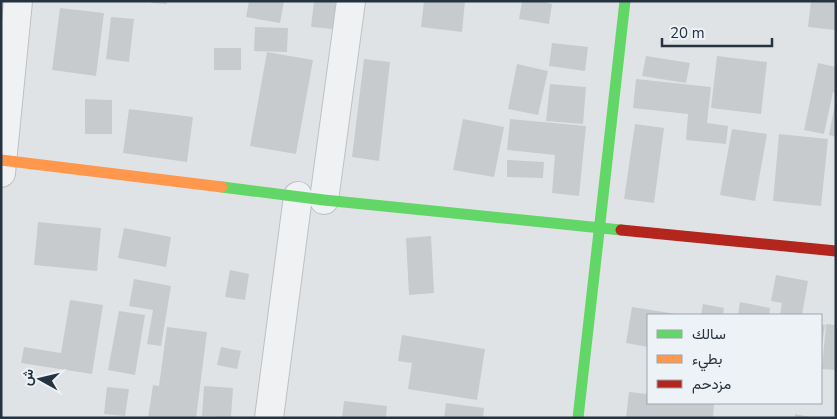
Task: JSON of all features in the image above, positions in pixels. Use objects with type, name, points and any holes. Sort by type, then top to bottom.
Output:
[{"type":"main road","points":[[578,418],[624,1]]},
{"type":"main road","points":[[2,165],[836,251]]},
{"type":"street","points":[[2,165],[18,1]]},
{"type":"street","points":[[269,418],[351,1]]},
{"type":"building","points":[[151,1],[167,1],[167,4],[151,3]]},
{"type":"building","points":[[249,1],[284,1],[280,23],[246,17]]},
{"type":"building","points":[[314,1],[336,1],[333,29],[311,27]]},
{"type":"building","points":[[424,1],[465,1],[462,32],[421,27]]},
{"type":"building","points":[[522,1],[540,1],[552,4],[549,24],[519,19]]},
{"type":"building","points":[[811,1],[836,1],[836,30],[808,27]]},
{"type":"building","points":[[60,8],[104,13],[96,76],[52,70]]},
{"type":"building","points":[[111,17],[134,19],[129,62],[106,59]]},
{"type":"building","points":[[255,27],[288,28],[287,52],[254,51]]},
{"type":"building","points":[[552,43],[588,47],[585,71],[549,66]]},
{"type":"building","points":[[214,48],[241,48],[241,70],[214,70]]},
{"type":"building","points":[[267,52],[313,60],[296,154],[250,146]]},
{"type":"building","points":[[646,56],[690,63],[686,83],[642,76]]},
{"type":"building","points":[[717,56],[767,62],[761,114],[711,108]]},
{"type":"building","points":[[364,59],[390,62],[379,161],[352,157]]},
{"type":"building","points":[[818,63],[836,67],[836,93],[833,92],[824,134],[804,130]]},
{"type":"building","points":[[517,64],[548,71],[538,115],[508,109]]},
{"type":"building","points":[[636,79],[711,87],[707,123],[728,126],[726,144],[686,140],[688,114],[633,108]]},
{"type":"building","points":[[550,84],[586,87],[583,124],[546,121]]},
{"type":"building","points":[[85,99],[112,100],[112,134],[85,134]]},
{"type":"building","points":[[836,105],[836,137],[829,135]]},
{"type":"building","points":[[129,109],[193,117],[187,162],[123,153]]},
{"type":"building","points":[[463,119],[504,127],[494,177],[453,170]]},
{"type":"building","points":[[510,119],[586,126],[579,196],[552,193],[555,155],[507,150]]},
{"type":"building","points":[[635,124],[664,128],[654,203],[624,199]]},
{"type":"building","points":[[732,129],[767,134],[755,201],[720,195]]},
{"type":"building","points":[[779,134],[828,139],[821,206],[773,201]]},
{"type":"building","points":[[507,160],[544,162],[543,178],[507,177]]},
{"type":"building","points":[[38,222],[101,228],[97,271],[34,265]]},
{"type":"building","points":[[124,228],[171,237],[166,267],[118,258]]},
{"type":"building","points":[[431,236],[434,293],[409,295],[406,238]]},
{"type":"building","points":[[230,270],[249,274],[245,300],[225,297]]},
{"type":"building","points":[[776,275],[808,281],[802,314],[780,314],[782,303],[771,301]]},
{"type":"building","points":[[134,279],[171,286],[161,346],[147,344],[153,310],[129,306]]},
{"type":"building","points":[[70,300],[103,305],[92,374],[21,363],[24,347],[61,353]]},
{"type":"building","points":[[740,302],[770,308],[769,314],[738,314]]},
{"type":"building","points":[[703,304],[724,308],[723,314],[701,314]]},
{"type":"building","points":[[632,307],[676,314],[647,314],[647,347],[626,343]]},
{"type":"building","points":[[119,311],[145,315],[135,375],[108,370]]},
{"type":"building","points":[[822,324],[825,325],[822,344]]},
{"type":"building","points":[[826,324],[836,325],[836,370],[822,369]]},
{"type":"building","points":[[167,327],[207,332],[196,418],[148,418],[153,385],[159,386]]},
{"type":"building","points":[[402,335],[485,349],[477,400],[408,389],[412,363],[398,361]]},
{"type":"building","points":[[221,347],[241,351],[237,369],[217,365]]},
{"type":"building","points":[[204,386],[233,388],[231,417],[202,416]]},
{"type":"building","points":[[107,387],[129,389],[125,416],[104,414]]},
{"type":"building","points":[[629,392],[647,394],[647,404],[714,404],[713,418],[626,418]]},
{"type":"building","points":[[344,401],[387,406],[386,418],[342,418]]},
{"type":"building","points":[[446,403],[484,408],[483,418],[444,418]]},
{"type":"building","points":[[795,414],[810,417],[810,418],[795,418]]},
{"type":"traffic: fast","points":[[578,418],[625,1]]},
{"type":"traffic: fast","points":[[222,187],[324,200],[621,230]]},
{"type":"traffic: slow","points":[[1,160],[222,187]]},
{"type":"traffic: jam","points":[[621,230],[836,251]]}]
